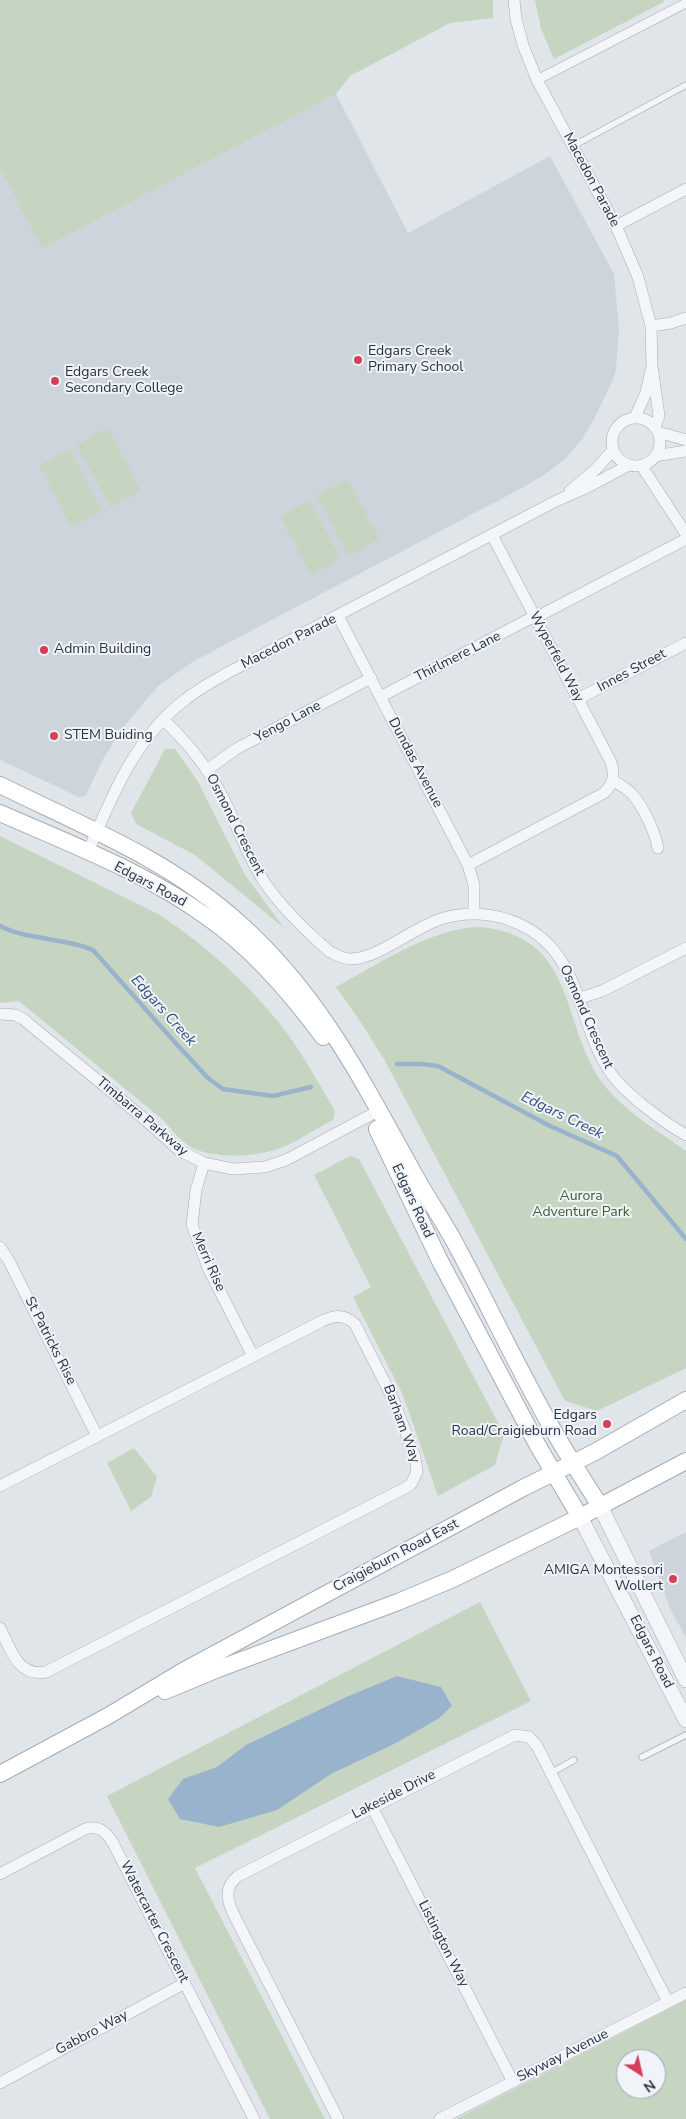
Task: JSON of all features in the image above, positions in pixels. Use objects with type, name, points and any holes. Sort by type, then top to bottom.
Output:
[{"type":"main road","name":"Edgars Road","points":[[0,786],[96,832],[177,875],[239,923],[282,967],[317,1010],[341,1043],[375,1113],[439,1259],[552,1472],[580,1517]]},
{"type":"main road","name":"Edgars Road","points":[[0,813],[88,852],[176,897],[208,917],[239,942],[279,982],[315,1026],[375,1113],[454,1240],[547,1420],[600,1506]]},
{"type":"main road","name":"Craigieburn Road East","points":[[0,1774],[108,1716],[183,1671],[552,1472],[595,1452],[686,1400]]},
{"type":"main road","name":"Craigieburn Road East","points":[[108,1716],[218,1669],[398,1602],[461,1575],[580,1517],[686,1461]]},
{"type":"street","name":"Macedon Parade","points":[[514,0],[516,19],[523,45],[537,80],[616,226],[638,278],[651,326],[652,366],[659,416],[656,429]]},
{"type":"street","points":[[537,80],[686,3]]},
{"type":"street","points":[[616,226],[686,189]]},
{"type":"street","points":[[651,326],[671,323],[686,318]]},
{"type":"street","name":"Macedon Parade","points":[[635,417],[646,393],[652,366]]},
{"type":"street","points":[[656,429],[660,444],[655,456],[649,462],[641,465],[629,464],[622,461],[613,450],[614,432],[619,425],[635,417],[646,420],[656,429],[686,440]]},
{"type":"street","name":"Macedon Parade","points":[[556,501],[595,470],[613,450]]},
{"type":"street","points":[[655,456],[686,451]]},
{"type":"street","name":"Macedon Parade","points":[[88,852],[129,763],[142,742],[184,700],[198,690],[629,464]]},
{"type":"street","points":[[641,465],[686,534]]},
{"type":"street","name":"Wyperfeld Way","points":[[492,535],[611,762],[613,780]]},
{"type":"street","name":"Thirlmere Lane","points":[[380,697],[686,539]]},
{"type":"street","name":"Dundas Avenue","points":[[338,616],[468,865],[474,885],[474,914]]},
{"type":"street","name":"Innes Street","points":[[578,699],[686,643]]},
{"type":"street","name":"Yengo Lane","points":[[207,770],[236,749],[370,678]]},
{"type":"street","name":"Osmond Crescent","points":[[163,719],[194,750],[207,770],[222,795],[256,869],[265,884],[280,902],[330,952],[351,959],[362,957],[437,920],[456,915],[474,914],[504,918],[520,924],[535,933],[560,958],[580,998],[601,1055],[620,1085],[686,1134]]},
{"type":"street","points":[[468,865],[601,795],[608,790],[613,780],[628,790],[635,799],[653,831],[658,848]]},
{"type":"street","points":[[580,998],[602,992],[686,948]]},
{"type":"street","name":"Timbarra Parkway","points":[[0,1014],[15,1015],[23,1019],[141,1116],[179,1150],[204,1163],[233,1169],[266,1167],[286,1160],[375,1113]]},
{"type":"street","name":"Merri Rise","points":[[204,1163],[196,1190],[192,1224],[209,1270],[253,1356]]},
{"type":"street","name":"St Patricks Rise","points":[[0,1247],[10,1261],[97,1436]]},
{"type":"street","name":"Barham Way","points":[[0,1486],[331,1317],[344,1316],[349,1319],[362,1336],[382,1375],[402,1420],[417,1466],[417,1472],[411,1484],[385,1499],[46,1672],[31,1672],[24,1669],[17,1661],[0,1628]]},
{"type":"street","name":"Edgars Road","points":[[600,1506],[686,1680]]},
{"type":"street","name":"Edgars Road","points":[[580,1517],[686,1720]]},
{"type":"street","name":"Lakeside Drive","points":[[338,2119],[228,1903],[227,1891],[232,1881],[238,1876],[516,1735],[522,1734],[533,1739],[668,2002]]},
{"type":"street","name":"Listington Way","points":[[372,1807],[513,2082]]},
{"type":"street","name":"Watercarter Crescent","points":[[0,1874],[85,1829],[100,1828],[113,1843],[254,2119]]},
{"type":"street","name":"Gabbro Way","points":[[0,2083],[185,1984]]},
{"type":"street","name":"Skyway Avenue","points":[[440,2119],[686,1994]]},
{"type":"lane","points":[[572,146],[686,85]]},
{"type":"lane","points":[[642,1757],[686,1735]]},
{"type":"lane","points":[[551,1773],[574,1760]]},
{"type":"shaded area","name":"Edgars Creek Primary School","points":[[336,94],[408,233],[550,156],[614,274],[619,330],[616,370],[612,382],[593,421],[580,442],[565,459],[544,475],[194,661],[158,686],[122,729],[103,759],[86,795],[79,797],[0,760],[0,169],[42,249]]},
{"type":"shaded area","name":"AMIGA Montessori Wollert","points":[[686,1532],[686,1638],[670,1608],[649,1551]]},
{"type":"green space","points":[[0,0],[493,0],[493,18],[450,23],[350,76],[336,94],[42,249],[0,169]]},
{"type":"green space","points":[[535,0],[663,0],[664,2],[554,59],[541,29]]},
{"type":"green space","points":[[108,428],[141,491],[110,507],[77,445]]},
{"type":"green space","points":[[70,449],[102,511],[71,527],[39,465]]},
{"type":"green space","points":[[348,479],[379,539],[348,556],[317,496]]},
{"type":"green space","points":[[310,500],[340,559],[311,575],[280,516]]},
{"type":"green space","points":[[165,749],[175,749],[197,780],[245,875],[284,928],[195,855],[136,824],[131,813]]},
{"type":"green space","points":[[0,836],[158,914],[217,959],[246,985],[288,1035],[335,1111],[333,1120],[292,1143],[268,1152],[232,1156],[197,1150],[184,1142],[163,1120],[19,1001],[0,1003]]},
{"type":"green space","name":"Aurora Adventure Park","points":[[480,927],[511,934],[534,946],[550,964],[561,985],[588,1058],[601,1081],[629,1110],[686,1151],[686,1368],[597,1411],[565,1401],[385,1061],[336,987],[387,958],[425,940],[443,933]]},
{"type":"green space","points":[[350,1156],[359,1159],[504,1434],[495,1465],[438,1496],[403,1395],[353,1297],[371,1287],[314,1175]]},
{"type":"green space","points":[[134,1448],[157,1477],[151,1497],[131,1511],[107,1463]]},
{"type":"green space","points":[[480,1602],[531,1701],[195,1868],[325,2119],[270,2119],[107,1796]]},
{"type":"green space","points":[[686,2000],[686,2119],[456,2119]]},
{"type":"water","points":[[397,1676],[441,1687],[452,1706],[438,1719],[394,1744],[331,1774],[277,1810],[219,1827],[180,1819],[168,1799],[183,1779],[217,1767],[246,1745],[344,1698]]},
{"type":"waterway","name":"Edgars Creek","points":[[0,926],[11,931],[70,943],[93,950],[180,1048],[209,1079],[223,1089],[273,1096],[311,1087]]},
{"type":"waterway","name":"Edgars Creek","points":[[397,1064],[438,1066],[550,1126],[617,1156],[686,1239]]},
{"type":"place","name":"Edgars Creek Primary School","points":[[358,360]]},
{"type":"place","name":"Edgars Creek Secondary College","points":[[55,381]]},
{"type":"place","name":"Admin Building","points":[[44,650]]},
{"type":"place","name":"STEM Buiding","points":[[54,736]]},
{"type":"place","name":"Edgars Road/Craigieburn Road","points":[[607,1424]]},
{"type":"place","name":"AMIGA Montessori Wollert","points":[[673,1579]]}]
